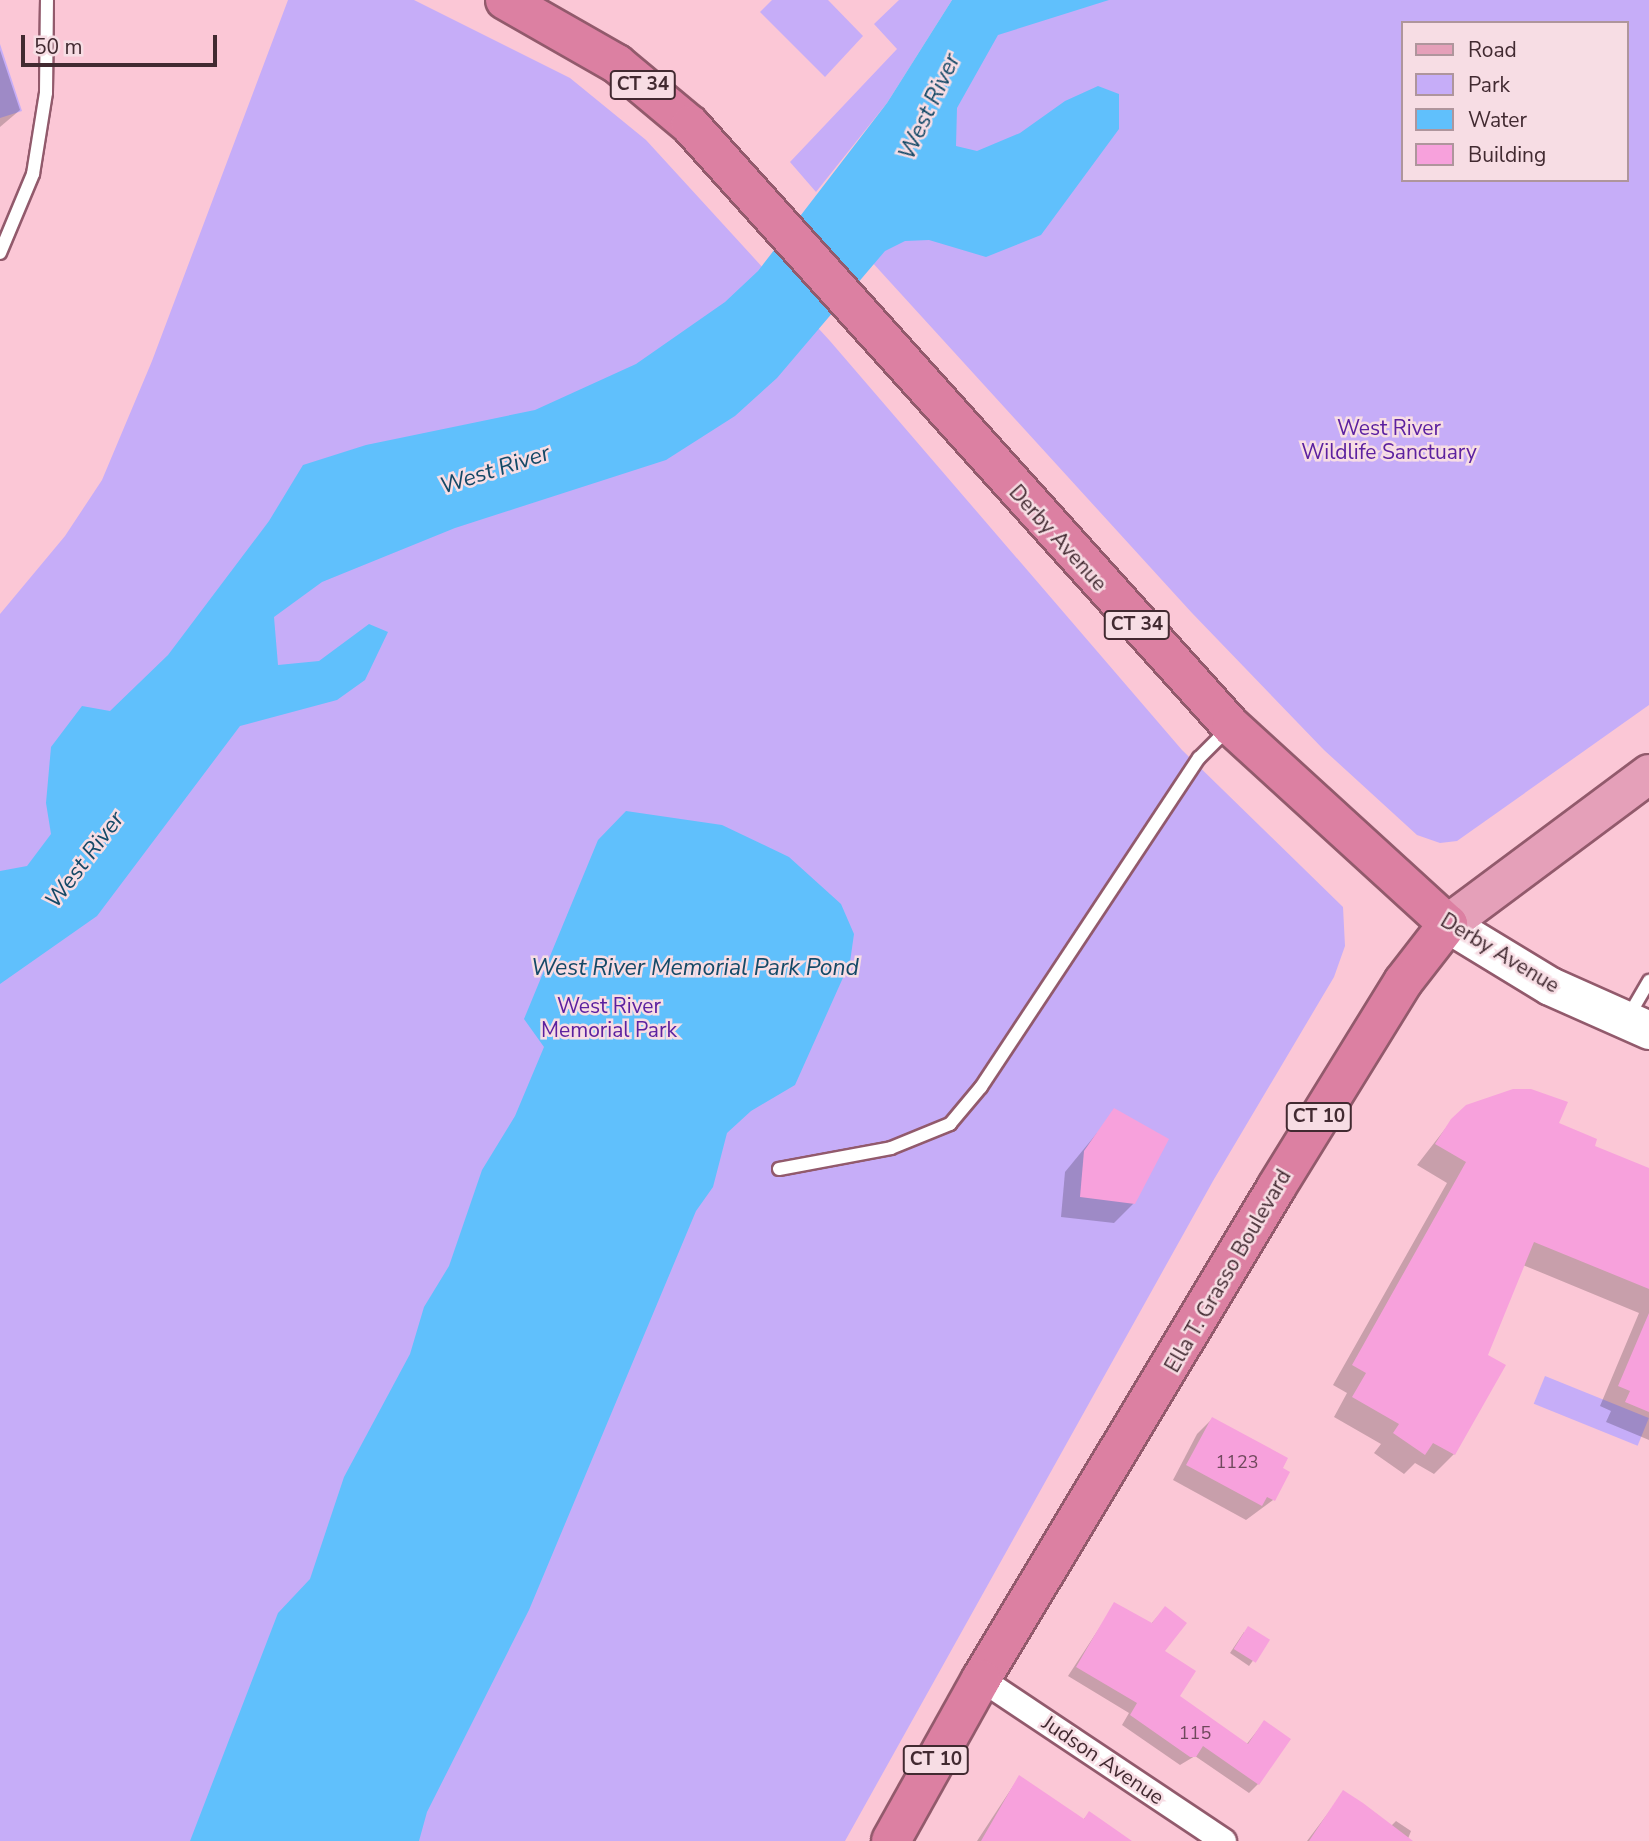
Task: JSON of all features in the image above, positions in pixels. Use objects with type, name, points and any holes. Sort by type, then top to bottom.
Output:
[{"type":"highway","name":"Derby Avenue","points":[[505,0],[617,64],[690,125],[759,198],[849,303],[1231,726],[1448,924]]},
{"type":"highway","name":"Ella T. Grasso Boulevard","points":[[891,1841],[981,1679],[1348,1071],[1403,982],[1448,924]]},
{"type":"main road","name":"Ella T. Grasso Boulevard","points":[[1448,924],[1649,774]]},
{"type":"main road","name":"Derby Avenue","points":[[1448,924],[1550,986],[1638,1025]]},
{"type":"street","name":"Judson Avenue","points":[[981,1679],[1209,1837]]},
{"type":"lane","points":[[0,253],[33,174],[46,93],[47,0]]},
{"type":"lane","points":[[779,1168],[891,1148],[950,1124],[981,1087],[1199,758],[1231,726]]},
{"type":"lane","points":[[1638,1025],[1649,981]]},
{"type":"green space","name":"West River Memorial Park","points":[[288,0],[414,0],[570,78],[646,140],[830,341],[1182,750],[1343,907],[1345,946],[1334,977],[1213,1181],[845,1841],[0,1841],[0,614],[65,536],[102,480],[152,361]]},
{"type":"green space","points":[[772,0],[828,0],[863,36],[825,77],[760,12]]},
{"type":"green space","points":[[899,0],[952,0],[887,103],[816,192],[790,162],[897,49],[874,24]]},
{"type":"green space","name":"West River Wildlife Sanctuary","points":[[993,0],[1649,0],[1649,705],[1457,841],[1440,843],[1417,835],[1324,750],[1192,613],[850,238]]},
{"type":"green space","points":[[0,44],[22,111],[0,118]]},
{"type":"green space","points":[[1545,1376],[1649,1418],[1638,1446],[1534,1404]]},
{"type":"water","name":"West River","points":[[952,0],[1109,0],[998,35],[957,108],[956,146],[977,151],[1020,133],[1065,101],[1098,86],[1119,94],[1119,129],[1041,235],[986,257],[929,240],[905,241],[885,251],[777,378],[735,416],[666,460],[455,528],[322,582],[274,617],[278,665],[319,661],[369,624],[388,632],[365,680],[337,700],[240,726],[97,916],[0,984],[0,871],[27,866],[51,834],[46,803],[51,747],[82,706],[110,711],[168,655],[269,521],[303,465],[366,445],[535,410],[636,364],[725,302],[758,271],[887,103]]},
{"type":"water","name":"West River Memorial Park Pond","points":[[626,811],[722,825],[789,857],[841,904],[854,934],[850,962],[795,1085],[751,1111],[727,1133],[713,1187],[696,1211],[529,1610],[427,1812],[419,1841],[190,1841],[278,1613],[310,1579],[344,1477],[410,1354],[424,1307],[449,1266],[482,1170],[515,1116],[544,1047],[524,1019],[598,840]]},
{"type":"building","points":[[1513,1089],[1531,1089],[1568,1102],[1559,1123],[1597,1139],[1595,1146],[1649,1168],[1649,1289],[1534,1242],[1488,1355],[1506,1365],[1455,1455],[1433,1443],[1425,1455],[1393,1433],[1399,1424],[1352,1397],[1366,1373],[1352,1365],[1466,1162],[1435,1144],[1451,1119],[1466,1105]]},
{"type":"building","points":[[1114,1108],[1169,1139],[1135,1204],[1080,1197],[1084,1151]]},
{"type":"building","points":[[1649,1313],[1649,1412],[1625,1402],[1630,1391],[1618,1386]]},
{"type":"building","points":[[1212,1417],[1288,1458],[1283,1468],[1290,1472],[1275,1501],[1267,1497],[1262,1506],[1186,1465]]},
{"type":"building","points":[[1114,1602],[1152,1623],[1165,1606],[1187,1623],[1165,1651],[1196,1671],[1180,1696],[1248,1744],[1264,1720],[1291,1739],[1259,1785],[1203,1746],[1196,1757],[1190,1757],[1130,1715],[1137,1703],[1076,1667]]},
{"type":"building","points":[[1248,1626],[1270,1640],[1256,1663],[1234,1649]]},
{"type":"building","points":[[1019,1775],[1084,1819],[1089,1811],[1132,1841],[981,1841]]},
{"type":"building","points":[[1343,1790],[1363,1803],[1413,1841],[1309,1841]]}]
